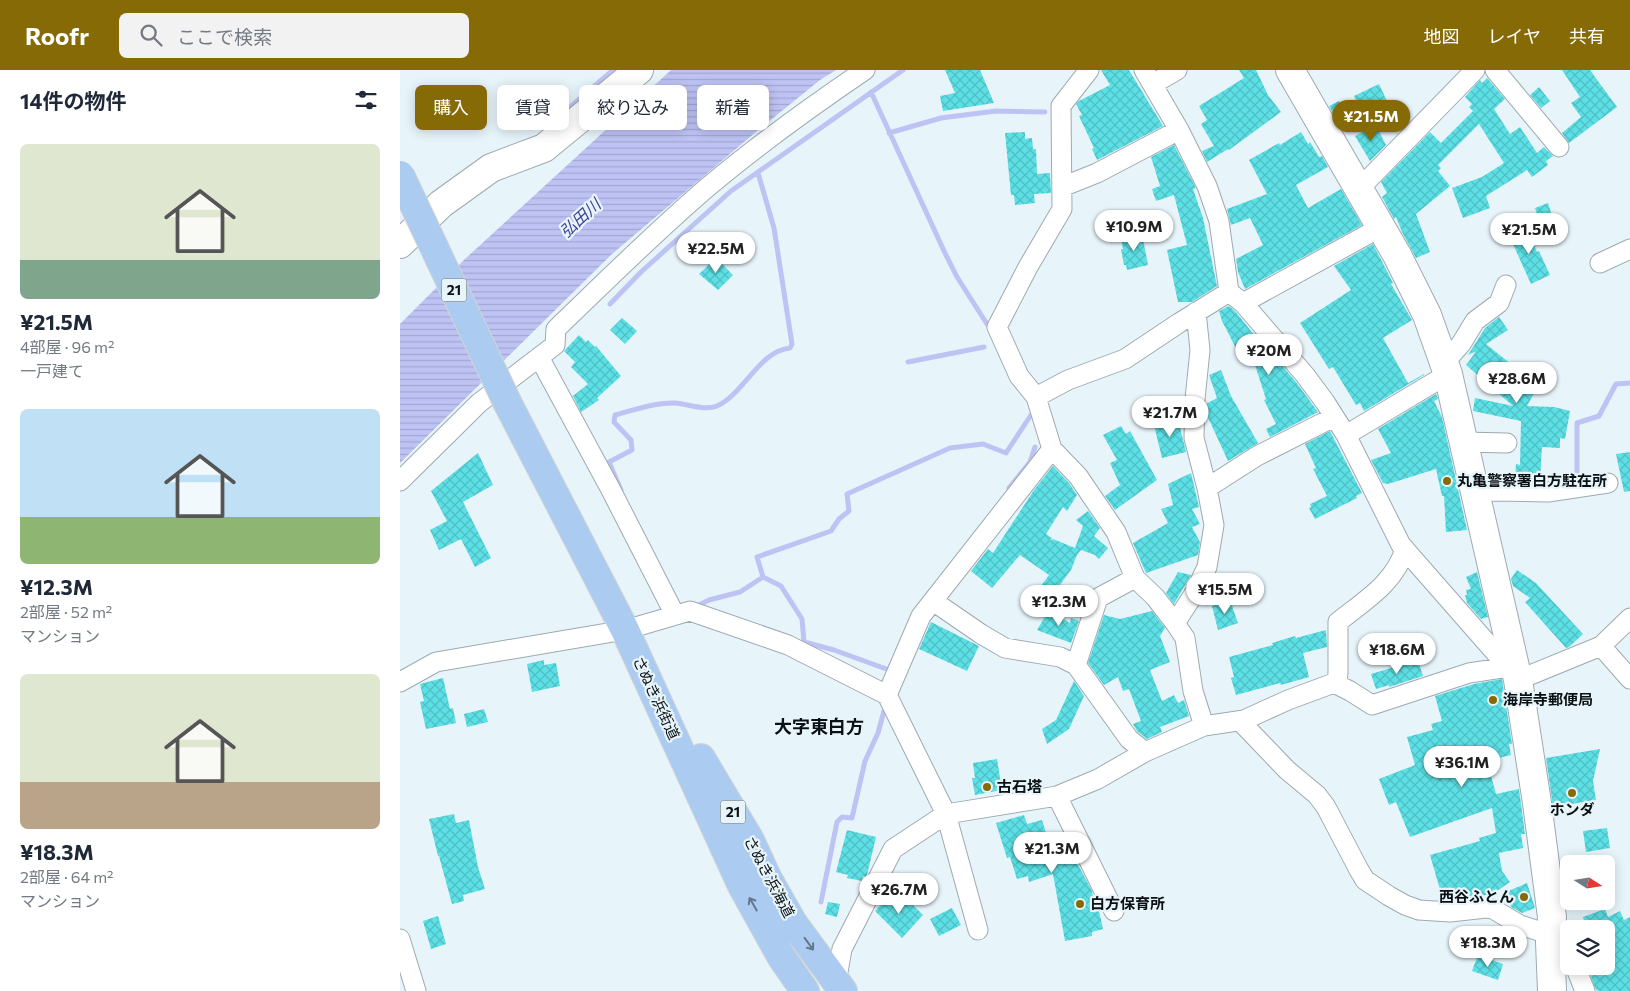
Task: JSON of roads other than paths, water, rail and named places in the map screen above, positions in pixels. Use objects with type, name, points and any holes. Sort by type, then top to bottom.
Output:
[{"type":"main road","name":"さぬき浜街道","points":[[400,175],[508,404],[625,630],[742,886],[782,958],[805,991]]},
{"type":"main road","name":"さぬき浜海道","points":[[625,630],[750,840],[768,879],[793,923],[836,988]]},
{"type":"street","points":[[400,244],[441,204],[491,168],[544,148],[639,70]]},
{"type":"street","points":[[400,481],[479,404],[555,345],[556,329],[633,255],[708,187],[804,113],[865,70]]},
{"type":"street","points":[[1088,70],[1061,106],[1062,209],[1028,267],[997,327],[1019,376],[1036,397],[1052,449],[1078,476],[1116,532],[1135,578],[1154,597],[1185,638],[1193,691],[1204,726]]},
{"type":"street","points":[[1177,70],[1148,77],[1179,130],[1207,186],[1219,221],[1236,298],[1305,375],[1334,417],[1346,435],[1405,548],[1500,659],[1516,673]]},
{"type":"street","points":[[1290,70],[1397,255],[1427,315],[1446,368],[1516,673],[1538,803],[1556,945],[1552,991]]},
{"type":"street","points":[[1359,189],[1475,70]]},
{"type":"street","points":[[1494,70],[1559,147]]},
{"type":"street","points":[[1062,187],[1097,173],[1179,130]]},
{"type":"street","points":[[1036,397],[1068,380],[1125,359],[1196,312],[1236,298],[1381,227]]},
{"type":"street","points":[[1600,263],[1630,249]]},
{"type":"street","points":[[1346,435],[1446,368],[1475,321],[1499,303],[1506,285]]},
{"type":"street","points":[[1175,623],[1194,594],[1207,567],[1214,525],[1194,438],[1195,399],[1200,350],[1196,312]]},
{"type":"street","points":[[539,357],[611,490],[675,615]]},
{"type":"street","points":[[1207,488],[1257,456],[1334,417]]},
{"type":"street","points":[[1463,442],[1507,443]]},
{"type":"street","points":[[887,695],[921,616],[1052,449]]},
{"type":"street","points":[[1475,494],[1492,491],[1548,492],[1608,483]]},
{"type":"street","points":[[1337,685],[1338,622],[1385,585],[1397,567],[1405,548]]},
{"type":"street","points":[[1076,665],[1098,598],[1135,578]]},
{"type":"street","points":[[932,601],[1005,648],[1060,657],[1076,665],[1129,739],[1145,752]]},
{"type":"street","points":[[400,682],[436,662],[625,630],[690,611],[788,645],[887,695],[946,814],[978,930]]},
{"type":"street","points":[[836,988],[842,949],[894,849],[946,814],[1057,796],[1098,779],[1145,752],[1204,726],[1240,720],[1334,683],[1372,705],[1469,673],[1516,673],[1601,646],[1630,618]]},
{"type":"street","points":[[1601,646],[1630,680]]},
{"type":"street","points":[[1240,720],[1287,770],[1317,795],[1326,807],[1362,875],[1388,896],[1419,910],[1450,912],[1486,908],[1494,909],[1556,945]]},
{"type":"street","points":[[1057,796],[1114,911]]},
{"type":"street","points":[[400,939],[416,991]]},
{"type":"street","points":[[1579,975],[1585,991]]},
{"type":"water","name":"弘田川","points":[[671,70],[836,70],[820,80],[769,121],[769,85],[697,85],[697,130],[758,130],[612,254],[400,463],[400,324],[465,259],[606,130],[687,130],[687,85],[655,85]]},
{"type":"waterway","points":[[569,108],[613,70]]},
{"type":"waterway","points":[[610,304],[641,272],[731,191],[903,70]]},
{"type":"waterway","points":[[871,92],[944,251],[957,277],[987,324]]},
{"type":"waterway","points":[[889,133],[941,118],[996,111],[1045,112]]},
{"type":"waterway","points":[[621,490],[609,462],[632,450],[631,440],[614,422],[615,415],[668,403],[702,408],[717,406],[727,400],[769,357],[779,351],[790,348],[792,344],[774,228],[758,173]]},
{"type":"waterway","points":[[908,362],[984,347]]},
{"type":"waterway","points":[[1577,479],[1577,423],[1599,416],[1616,384],[1630,383]]},
{"type":"waterway","points":[[695,607],[709,600],[740,592],[763,577],[757,557],[831,531],[839,519],[849,511],[847,494],[950,448],[983,444],[1006,453],[1031,415]]},
{"type":"waterway","points":[[1009,488],[1030,462],[1035,447]]},
{"type":"waterway","points":[[763,577],[781,586],[802,619],[804,642],[834,650],[889,670],[891,665]]},
{"type":"waterway","points":[[821,902],[837,822],[842,817],[852,818],[865,761],[878,733],[884,711]]},
{"type":"place","name":"丸亀警察署白方駐在所","points":[[1447,481]]},
{"type":"place","name":"海岸寺郵便局","points":[[1493,700]]},
{"type":"place","name":"古石塔","points":[[987,787]]},
{"type":"place","name":"ホンダ","points":[[1572,793]]},
{"type":"place","name":"西谷ふとん","points":[[1524,897]]},
{"type":"place","name":"白方保育所","points":[[1080,904]]},
{"type":"district","name":"大字東白方","points":[[819,727]]}]
